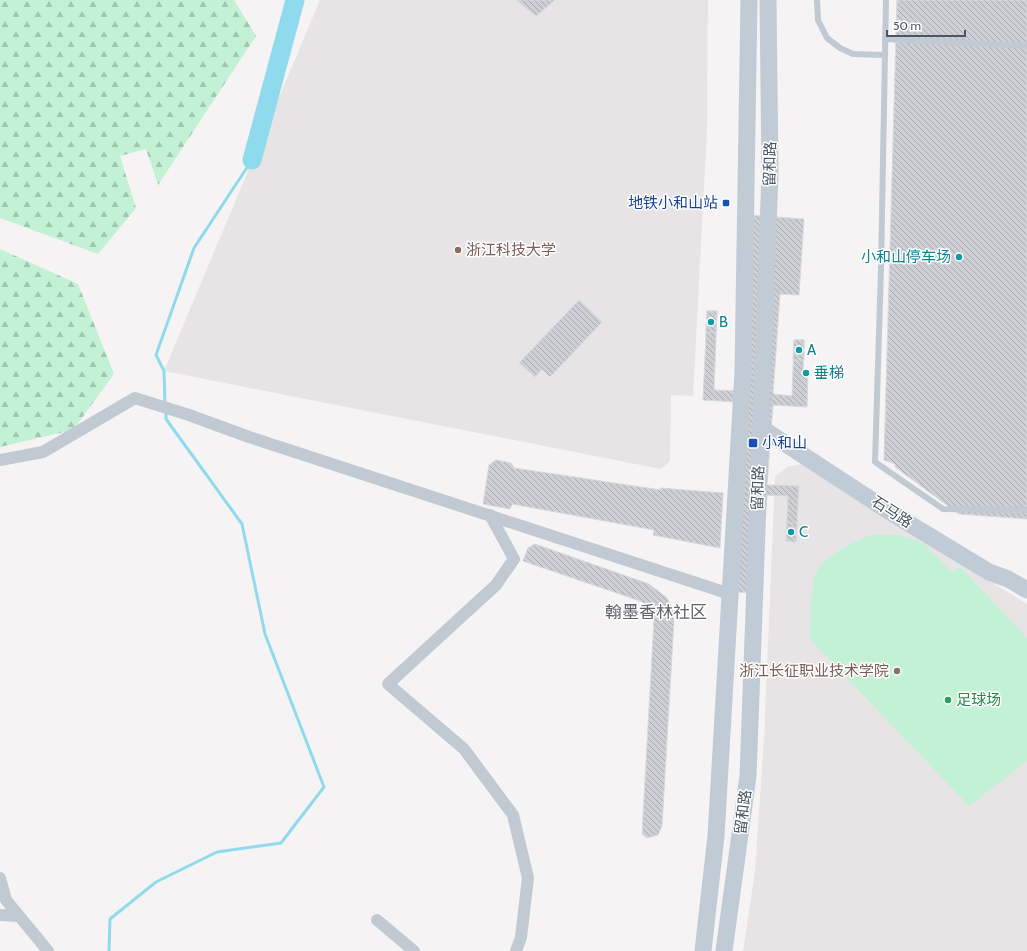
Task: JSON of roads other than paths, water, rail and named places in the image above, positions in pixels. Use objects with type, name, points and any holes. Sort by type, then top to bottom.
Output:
[{"type":"main road","name":"留和路","points":[[703,951],[716,836],[743,373],[749,0]]},
{"type":"main road","name":"留和路","points":[[724,951],[748,776],[770,173],[768,0]]},
{"type":"main road","name":"石马路","points":[[760,427],[890,512],[982,568],[1008,579],[1027,590]]},
{"type":"street","points":[[0,460],[44,452],[135,398],[189,415],[249,437],[730,594]]},
{"type":"street","points":[[490,515],[514,559],[496,585],[388,684],[464,749],[513,815],[528,878],[521,937],[516,951]]},
{"type":"street","points":[[0,878],[6,900],[48,951]]},
{"type":"street","points":[[0,915],[19,916]]},
{"type":"street","points":[[377,920],[414,951]]},
{"type":"lane","points":[[817,0],[818,20],[827,38],[840,48],[853,54],[867,56],[885,55]]},
{"type":"lane","points":[[886,0],[881,268],[875,462],[943,509],[1027,510]]},
{"type":"lane","points":[[885,40],[1027,46]]},
{"type":"waterway","points":[[252,160],[295,0]]},
{"type":"waterway","points":[[165,405],[164,371],[156,355],[194,248],[252,160]]},
{"type":"waterway","points":[[109,951],[110,919],[156,882],[217,852],[281,843],[324,787],[265,634],[242,524],[166,419],[166,411]]},
{"type":"place","name":"地铁小和山站","points":[[726,203]]},
{"type":"place","name":"浙江科技大学","points":[[458,250]]},
{"type":"place","name":"小和山停车场","points":[[959,257]]},
{"type":"place","name":"B","points":[[711,322]]},
{"type":"place","name":"A","points":[[799,350]]},
{"type":"place","name":"垂梯","points":[[806,373]]},
{"type":"place","name":"小和山","points":[[753,443]]},
{"type":"place","name":"C","points":[[791,532]]},
{"type":"place","name":"浙江长征职业技术学院","points":[[897,671]]},
{"type":"place","name":"足球场","points":[[948,700]]},
{"type":"district","name":"翰墨香林社区","points":[[656,612]]}]
